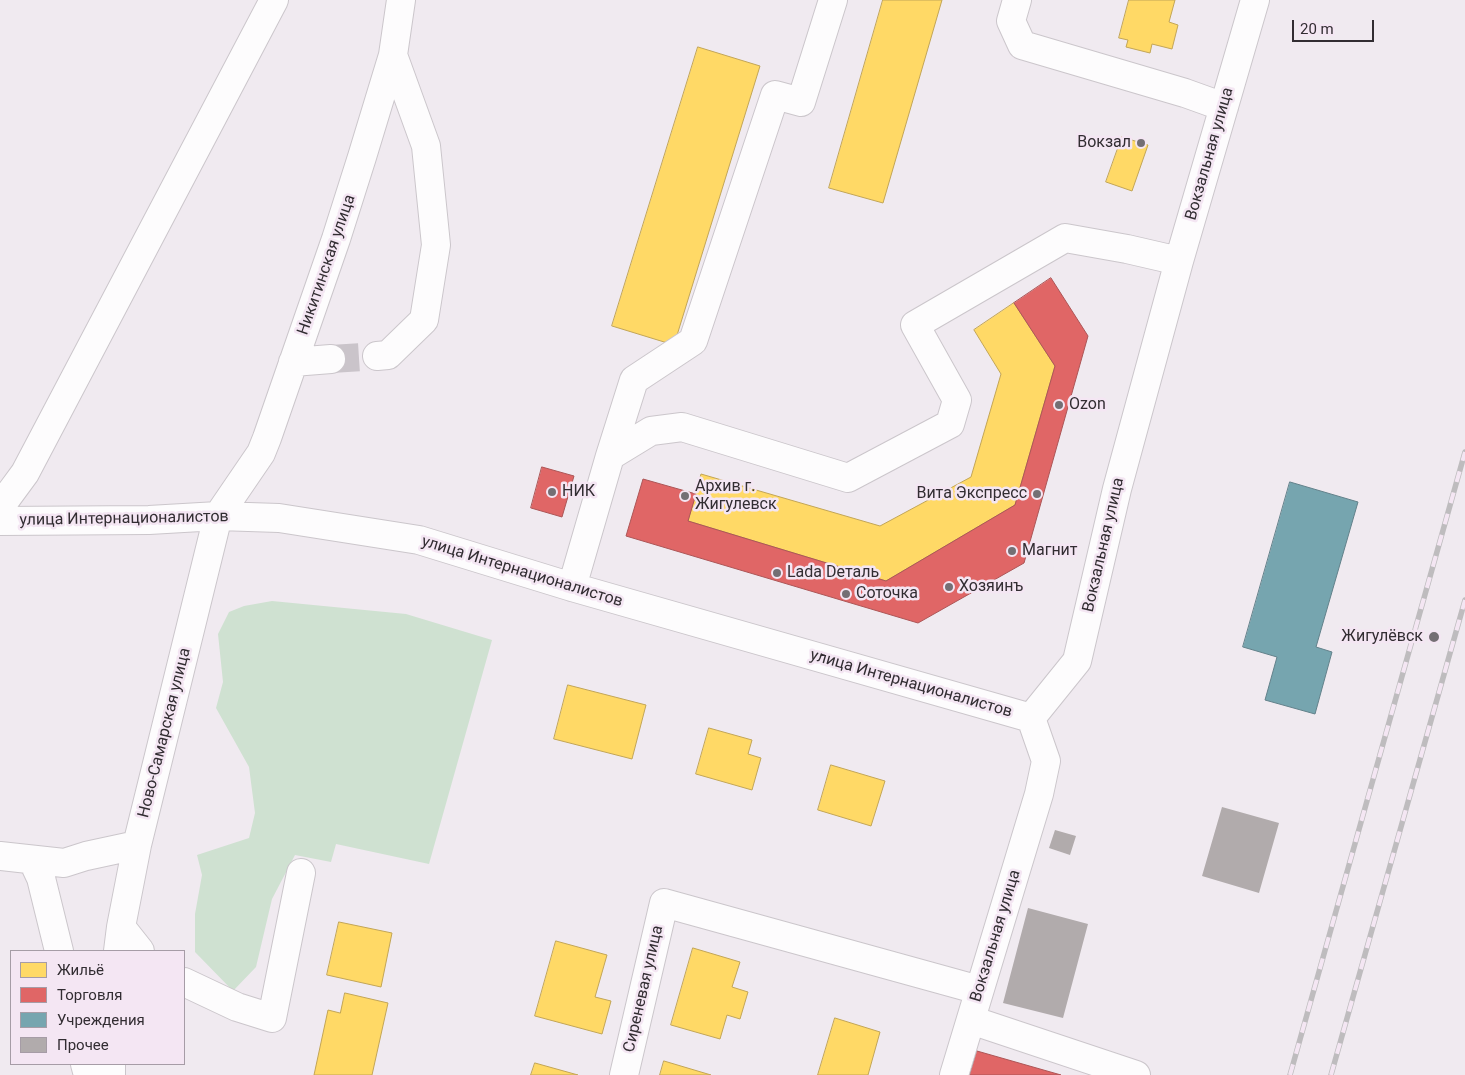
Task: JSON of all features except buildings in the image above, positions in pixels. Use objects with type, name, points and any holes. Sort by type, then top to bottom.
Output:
[{"type":"street","points":[[0,506],[25,473],[274,0]]},
{"type":"street","name":"Никитинская улица","points":[[218,516],[261,453],[336,239],[393,55],[401,0]]},
{"type":"street","points":[[572,587],[634,380],[693,341],[775,95],[801,102],[833,0]]},
{"type":"street","points":[[1017,0],[1011,21],[1022,45],[1185,93],[1224,107]]},
{"type":"street","name":"Вокзальная улица","points":[[954,1075],[1039,794],[1046,761],[1031,718],[1077,661],[1117,489],[1179,262],[1255,0]]},
{"type":"street","points":[[377,356],[388,355],[424,320],[436,245],[426,146],[393,55]]},
{"type":"street","points":[[610,456],[650,431],[682,427],[848,478],[950,424],[957,400],[914,325],[1065,238],[1127,249],[1179,262]]},
{"type":"street","points":[[293,362],[331,360]]},
{"type":"street","name":"улица Интернационалистов","points":[[0,521],[149,520],[218,516],[279,518],[419,540],[572,587],[1031,718]]},
{"type":"street","name":"Ново-Самарская улица","points":[[119,939],[137,845],[218,516]]},
{"type":"street","points":[[0,856],[64,863],[86,856],[137,845]]},
{"type":"street","points":[[33,861],[41,878],[58,950]]},
{"type":"street","points":[[185,982],[237,1008],[272,1018],[302,873]]},
{"type":"street","name":"Сиреневая улица","points":[[624,1075],[664,903],[979,990]]},
{"type":"street","points":[[119,939],[138,950]]},
{"type":"street","points":[[971,1020],[1136,1075]]},
{"type":"green space","points":[[272,601],[406,614],[492,640],[429,864],[336,844],[331,862],[295,855],[272,899],[256,967],[233,991],[195,952],[195,914],[202,875],[197,855],[249,838],[255,813],[249,767],[216,708],[223,682],[218,634],[229,612],[244,606]]},
{"type":"tunnel","points":[[331,359],[377,356]]},
{"type":"railway","points":[[1290,1075],[1465,452]]},
{"type":"railway","points":[[1331,1075],[1465,600]]},
{"type":"place","name":"Вокзал","points":[[1141,143]]},
{"type":"place","name":"Ozon","points":[[1059,405]]},
{"type":"place","name":"НИК","points":[[552,492]]},
{"type":"place","name":"Вита Экспресс","points":[[1037,494]]},
{"type":"place","name":"Архив г. Жигулевск","points":[[685,496]]},
{"type":"place","name":"Магнит","points":[[1012,551]]},
{"type":"place","name":"Lada Dеталь","points":[[777,573]]},
{"type":"place","name":"Хозяинъ","points":[[949,587]]},
{"type":"place","name":"Соточка","points":[[846,594]]},
{"type":"place","name":"Жигулёвск","points":[[1434,637]]}]
